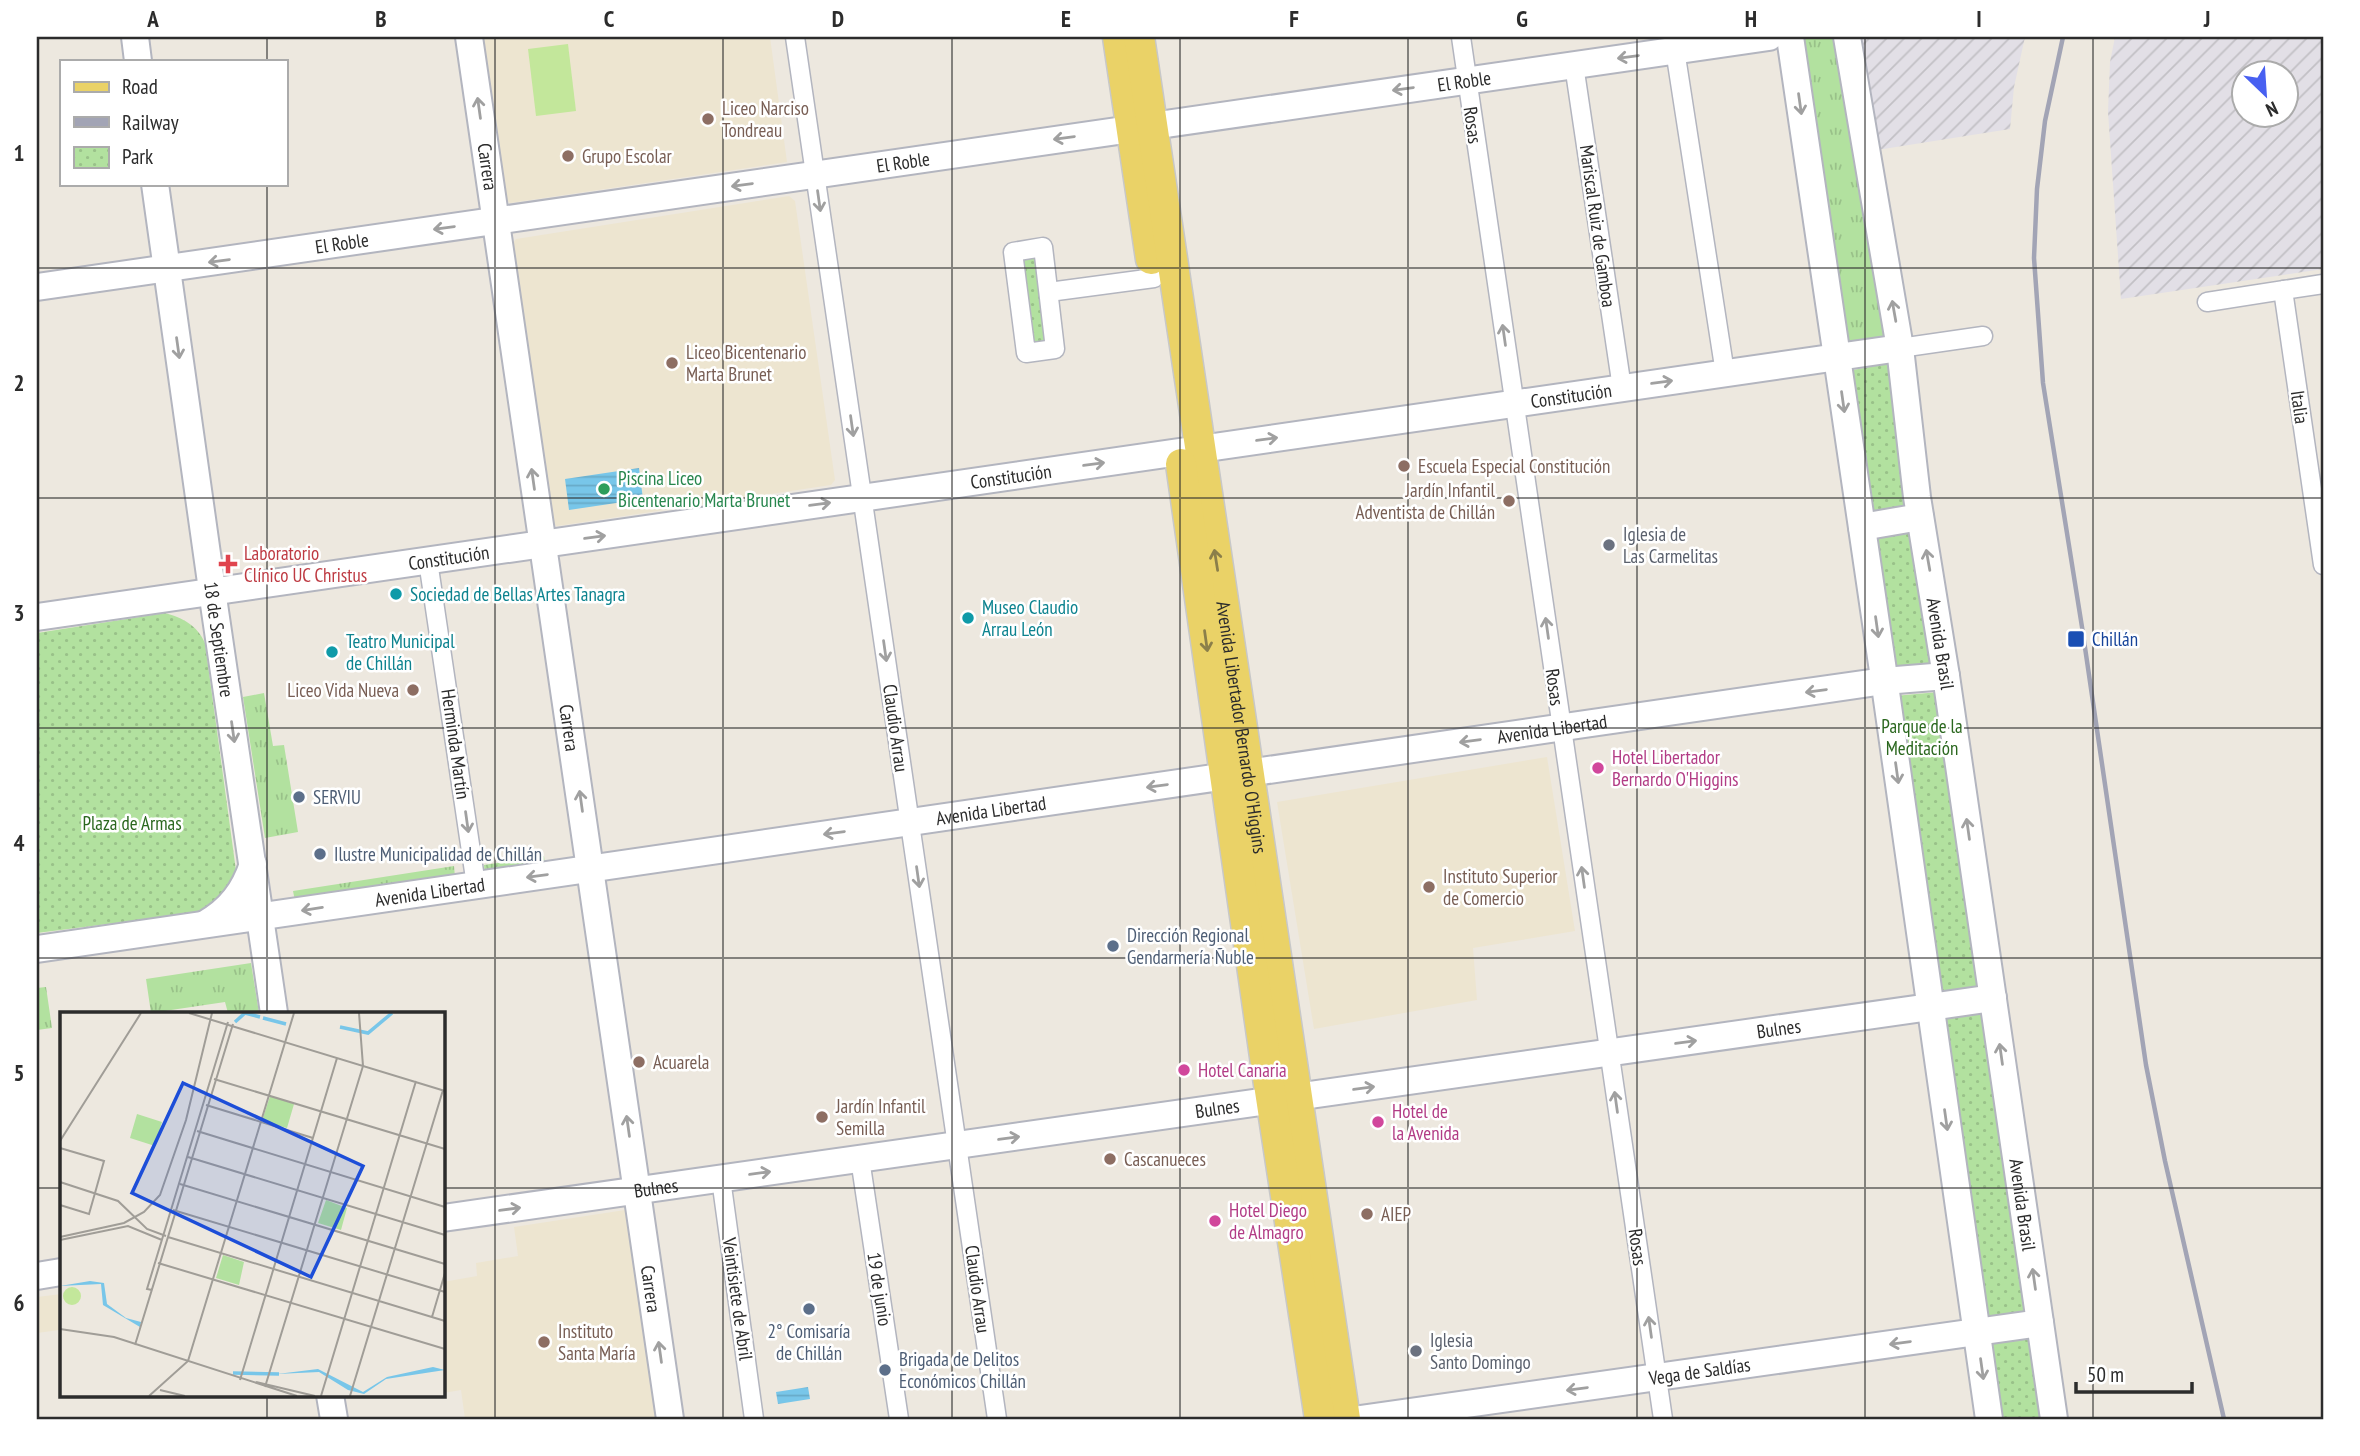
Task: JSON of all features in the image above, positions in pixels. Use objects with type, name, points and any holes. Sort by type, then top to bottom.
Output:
[{"type":"main road","points":[[135,37],[138,60]]},
{"type":"main road","name":"Carrera","points":[[469,37],[670,1419]]},
{"type":"main road","name":"Avenida Libertador Bernardo O'Higgins","points":[[1118,37],[1142,127],[1190,450],[1284,1099],[1320,1419]]},
{"type":"main road","name":"Avenida Libertador Bernardo O'Higgins","points":[[1139,37],[1142,127],[1154,278],[1190,450]]},
{"type":"main road","name":"El Roble","points":[[37,287],[1574,65],[1686,45],[1769,37]]},
{"type":"main road","points":[[1790,37],[1989,1419]]},
{"type":"main road","name":"Avenida Brasil","points":[[1847,37],[1900,348],[1920,517],[1946,676],[2054,1419]]},
{"type":"main road","name":"18 de Septiembre","points":[[155,186],[274,1012]]},
{"type":"main road","name":"Constitución","points":[[37,617],[1900,348]]},
{"type":"main road","points":[[1862,527],[1920,517]]},
{"type":"main road","points":[[161,599],[191,614],[213,635],[220,648]]},
{"type":"main road","name":"Avenida Libertad","points":[[37,950],[1562,727],[1884,681],[1946,676]]},
{"type":"main road","points":[[203,925],[234,902],[253,864]]},
{"type":"main road","name":"Bulnes","points":[[444,1218],[1993,998]]},
{"type":"main road","name":"Avenida Libertador Bernardo O'Higgins","points":[[1284,1099],[1345,1419]]},
{"type":"main road","points":[[37,1276],[60,1272]]},
{"type":"main road","name":"Vega de Saldías","points":[[1360,1419],[2040,1323]]},
{"type":"main road","points":[[330,1396],[334,1419]]},
{"type":"street","name":"Claudio Arrau","points":[[795,37],[997,1419]]},
{"type":"street","name":"Rosas","points":[[1461,37],[1663,1419]]},
{"type":"street","points":[[1686,45],[1725,373]]},
{"type":"street","name":"Mariscal Ruiz de Gamboa","points":[[1574,65],[1622,388]]},
{"type":"street","points":[[1043,247],[1049,292],[1055,349],[1026,353],[1013,252],[1043,247]]},
{"type":"street","points":[[1049,292],[1154,278]]},
{"type":"street","points":[[2207,302],[2323,284]]},
{"type":"street","name":"Italia","points":[[2283,290],[2323,565]]},
{"type":"street","name":"Constitución","points":[[1900,348],[1983,336]]},
{"type":"street","name":"Herminda Martín","points":[[428,561],[476,885]]},
{"type":"street","name":"19 de junio","points":[[860,1159],[899,1419]]},
{"type":"street","name":"Veintisiete de Abril","points":[[721,1179],[754,1419]]},
{"type":"shaded area","name":"Liceo Narciso Tondreau","points":[[478,37],[770,37],[787,162],[510,203],[502,196]]},
{"type":"shaded area","points":[[1861,37],[2025,37],[2014,87],[2010,129],[1877,150]]},
{"type":"shaded area","points":[[2115,37],[2323,37],[2323,269],[2121,299],[2108,112],[2110,62]]},
{"type":"shaded area","name":"Liceo Bicentenario Marta Brunet","points":[[789,196],[795,201],[835,480],[831,485],[557,526],[547,520],[510,247],[516,239]]},
{"type":"shaded area","name":"Instituto Superior de Comercio","points":[[1547,757],[1575,931],[1473,948],[1477,1000],[1314,1029],[1277,802]]},
{"type":"shaded area","name":"Instituto Santa María","points":[[625,1210],[657,1419],[465,1419],[461,1390],[444,1393],[444,1282],[477,1276],[476,1263],[518,1256],[514,1227]]},
{"type":"shaded area","points":[[60,1294],[60,1336],[59,1330],[37,1333],[37,1297]]},
{"type":"green space","points":[[1839,37],[1888,339],[1843,345],[1798,39]]},
{"type":"green space","points":[[568,44],[576,111],[536,116],[528,49]]},
{"type":"green space","points":[[1041,252],[1053,347],[1029,350],[1017,255]]},
{"type":"green space","points":[[1892,363],[1934,663],[1889,670],[1853,370]]},
{"type":"green space","name":"Plaza de Armas","points":[[165,613],[189,623],[205,643],[237,878],[210,911],[37,933],[37,633]]},
{"type":"green space","name":"Parque de la Meditación","points":[[1939,692],[1982,992],[1938,1000],[1894,696]]},
{"type":"green space","points":[[264,693],[273,746],[284,745],[298,832],[265,838],[243,697]]},
{"type":"green space","points":[[544,856],[545,866],[485,875],[484,865]]},
{"type":"green space","points":[[454,866],[455,877],[295,901],[293,891]]},
{"type":"green space","points":[[251,963],[259,1012],[228,1012],[225,1002],[151,1012],[146,979]]},
{"type":"green space","points":[[46,987],[52,1028],[37,1030],[37,988]]},
{"type":"green space","points":[[1984,1006],[2025,1317],[1981,1323],[1941,1014]]},
{"type":"green space","points":[[2034,1328],[2047,1419],[1995,1419],[1983,1337]]},
{"type":"water","name":"Piscina Liceo Bicentenario Marta Brunet","points":[[639,468],[643,499],[569,510],[565,479]]},
{"type":"water","points":[[808,1387],[810,1399],[778,1404],[776,1392]]},
{"type":"railway","points":[[2063,37],[2045,121],[2037,189],[2034,258],[2043,383],[2082,627],[2146,1065],[2165,1161],[2224,1419]]},
{"type":"place","name":"Liceo Narciso Tondreau","points":[[708,119]]},
{"type":"place","name":"Grupo Escolar","points":[[568,156]]},
{"type":"place","name":"Liceo Bicentenario Marta Brunet","points":[[672,363]]},
{"type":"place","name":"Escuela Especial Constitución","points":[[1404,466]]},
{"type":"place","name":"Piscina Liceo Bicentenario Marta Brunet","points":[[604,489]]},
{"type":"place","name":"Jardín Infantil Adventista de Chillán","points":[[1509,501]]},
{"type":"place","name":"Iglesia de Las Carmelitas","points":[[1609,545]]},
{"type":"place","name":"Laboratorio Clínico UC Christus","points":[[228,564]]},
{"type":"place","name":"Sociedad de Bellas Artes Tanagra","points":[[396,594]]},
{"type":"place","name":"Museo Claudio Arrau León","points":[[968,618]]},
{"type":"place","name":"Chillán","points":[[2076,639]]},
{"type":"place","name":"Teatro Municipal de Chillán","points":[[332,652]]},
{"type":"place","name":"Liceo Vida Nueva","points":[[413,690]]},
{"type":"place","name":"Hotel Libertador Bernardo O'Higgins","points":[[1598,768]]},
{"type":"place","name":"SERVIU","points":[[299,797]]},
{"type":"place","name":"Ilustre Municipalidad de Chillán","points":[[320,854]]},
{"type":"place","name":"Instituto Superior de Comercio","points":[[1429,887]]},
{"type":"place","name":"Dirección Regional Gendarmería Ñuble","points":[[1113,946]]},
{"type":"place","name":"Acuarela","points":[[639,1062]]},
{"type":"place","name":"Hotel Canaria","points":[[1184,1070]]},
{"type":"place","name":"Jardín Infantil Semilla","points":[[822,1117]]},
{"type":"place","name":"Hotel de la Avenida","points":[[1378,1122]]},
{"type":"place","name":"Cascanueces","points":[[1110,1159]]},
{"type":"place","name":"AIEP","points":[[1367,1214]]},
{"type":"place","name":"Hotel Diego de Almagro","points":[[1215,1221]]},
{"type":"place","name":"2° Comisaría de Chillán","points":[[809,1309]]},
{"type":"place","name":"Instituto Santa María","points":[[544,1342]]},
{"type":"place","name":"Iglesia Santo Domingo","points":[[1416,1351]]},
{"type":"place","name":"Brigada de Delitos Económicos Chillán","points":[[885,1370]]}]
